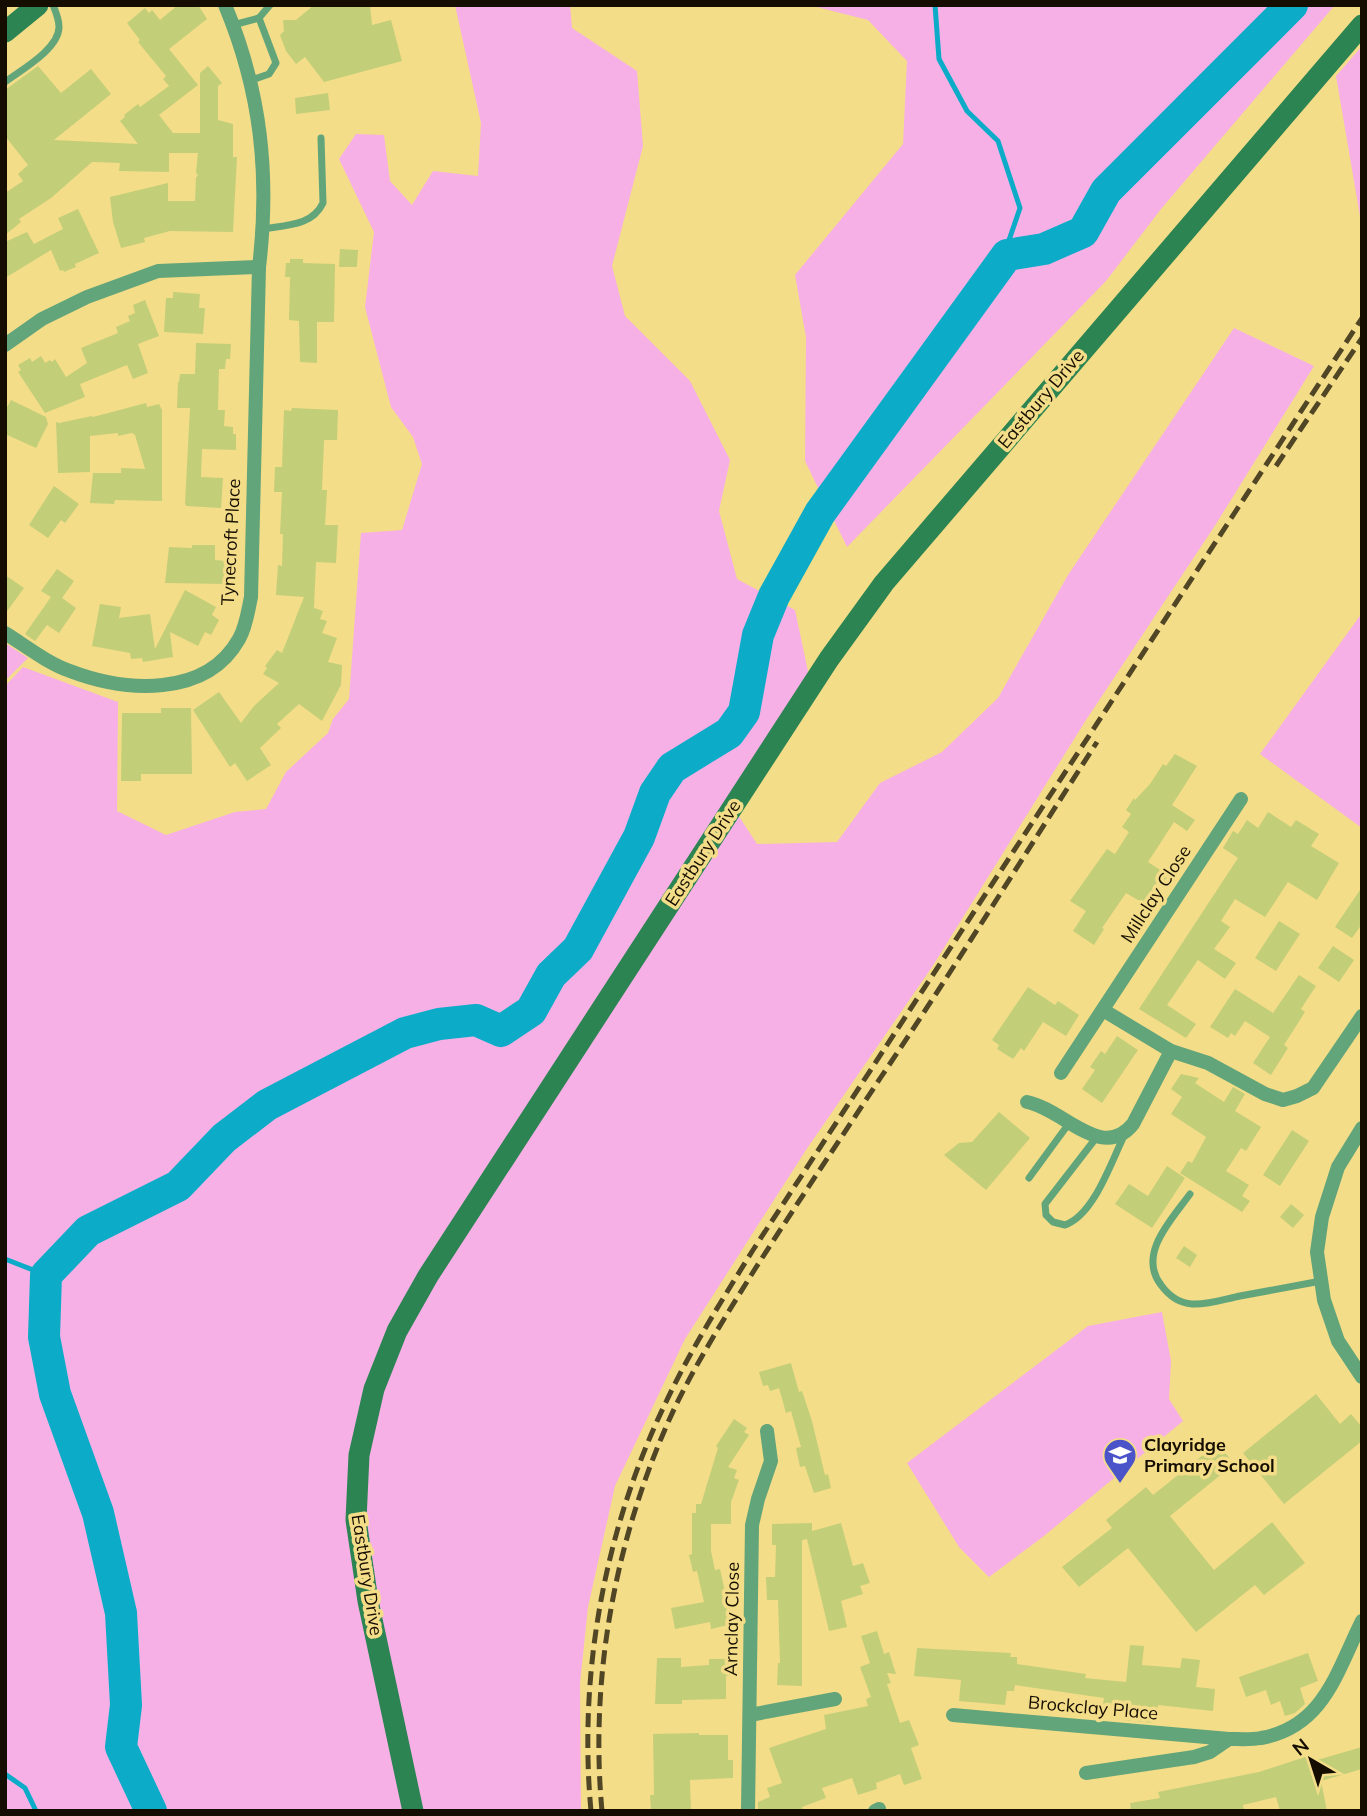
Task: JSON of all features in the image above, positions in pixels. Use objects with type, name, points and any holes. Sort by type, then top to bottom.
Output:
[{"type":"street","points":[[5,32],[38,5]]},
{"type":"street","name":"Tynecroft Place","points":[[5,633],[68,671],[98,680],[132,685],[186,682],[207,673],[225,657],[240,638],[251,597],[263,159],[252,80],[225,5]]},
{"type":"street","name":"Eastbury Drive","points":[[413,1811],[368,1601],[356,1520],[359,1455],[374,1389],[397,1331],[428,1276],[829,659],[884,583],[1362,25]]},
{"type":"street","points":[[5,345],[42,319],[87,297],[158,271],[259,267]]},
{"type":"street","name":"Millclay Close","points":[[1061,1073],[1241,799]]},
{"type":"street","points":[[1103,1010],[1171,1051],[1208,1063],[1265,1094],[1283,1100],[1313,1087],[1362,1016]]},
{"type":"street","points":[[1027,1102],[1050,1110],[1096,1138],[1109,1139],[1124,1134],[1138,1114],[1171,1051]]},
{"type":"street","points":[[1362,1128],[1338,1167],[1322,1217],[1318,1252],[1324,1300],[1338,1341],[1362,1377]]},
{"type":"street","name":"Arnclay Close","points":[[748,1811],[752,1525],[771,1461],[767,1431]]},
{"type":"street","name":"Brockclay Place","points":[[953,1715],[1229,1739],[1261,1738],[1291,1729],[1306,1720],[1320,1705],[1362,1621]]},
{"type":"street","points":[[750,1715],[835,1699]]},
{"type":"street","name":"Brockclay Place","points":[[1086,1773],[1194,1757],[1210,1752],[1229,1739]]},
{"type":"lane","points":[[5,82],[46,51],[56,39],[60,28],[53,5]]},
{"type":"lane","points":[[233,25],[259,18],[270,5]]},
{"type":"lane","points":[[252,80],[269,74],[276,63],[259,18]]},
{"type":"lane","points":[[263,229],[303,222],[319,212],[323,203],[321,138]]},
{"type":"lane","points":[[1029,1178],[1070,1122]]},
{"type":"lane","points":[[1096,1138],[1045,1204],[1046,1215],[1053,1222],[1065,1225],[1080,1217],[1100,1186],[1124,1134]]},
{"type":"lane","points":[[1190,1194],[1161,1234],[1155,1249],[1153,1264],[1156,1279],[1171,1298],[1190,1304],[1214,1302],[1322,1281]]},
{"type":"shaded area","points":[[455,5],[570,5],[572,28],[637,71],[643,146],[612,266],[625,316],[690,381],[730,460],[719,511],[737,579],[795,610],[809,676],[727,798],[757,844],[837,842],[880,783],[942,752],[998,698],[1068,575],[1234,328],[1314,366],[1216,524],[1086,720],[932,967],[806,1150],[685,1339],[615,1486],[588,1607],[580,1683],[581,1811],[5,1811],[5,686],[23,667],[118,702],[117,811],[166,835],[235,812],[266,809],[286,772],[328,733],[333,719],[349,699],[361,533],[402,530],[422,464],[413,437],[391,407],[365,307],[374,232],[339,159],[356,134],[384,135],[390,181],[412,205],[433,171],[478,176],[481,123]]},
{"type":"shaded area","points":[[809,5],[1335,5],[1161,209],[1106,281],[847,547],[805,461],[806,337],[795,275],[903,144],[907,61],[868,20]]},
{"type":"shaded area","points":[[1362,46],[1362,228],[1336,76]]},
{"type":"shaded area","points":[[1362,613],[1362,828],[1260,754]]},
{"type":"shaded area","points":[[5,643],[28,658],[5,681]]},
{"type":"shaded area","points":[[1162,1312],[1171,1361],[1169,1399],[1183,1421],[1044,1536],[989,1577],[959,1547],[907,1463],[1088,1326]]},
{"type":"building","points":[[178,5],[198,5],[207,19],[169,49],[198,85],[159,115],[173,133],[200,133],[200,73],[208,66],[222,83],[218,86],[218,120],[233,124],[233,157],[237,157],[233,232],[170,231],[144,238],[145,242],[121,248],[113,222],[110,197],[168,183],[168,201],[195,201],[198,153],[169,153],[169,172],[119,171],[120,163],[92,162],[51,198],[19,219],[21,222],[5,235],[5,193],[23,181],[18,174],[28,165],[5,136],[5,90],[38,66],[61,93],[91,69],[111,94],[54,140],[138,144],[120,121],[138,104],[140,107],[169,86],[163,79],[166,76],[138,42],[140,40],[127,23],[145,8],[149,13],[152,10],[160,20]]},
{"type":"building","points":[[314,5],[370,5],[372,25],[391,20],[402,61],[324,82],[305,57],[296,64],[286,51],[280,35],[284,31],[283,20],[296,20]]},
{"type":"building","points":[[328,93],[330,110],[296,114],[295,98]]},
{"type":"building","points":[[78,209],[99,253],[64,272],[60,271],[51,250],[5,278],[5,242],[27,232],[34,244],[63,229],[58,218]]},
{"type":"building","points":[[340,249],[358,250],[357,267],[339,267]]},
{"type":"building","points":[[290,259],[303,259],[303,263],[335,264],[334,322],[317,322],[317,363],[300,362],[299,321],[289,320],[290,277],[285,277],[286,263],[290,263]]},
{"type":"building","points":[[173,292],[200,294],[199,308],[205,308],[203,334],[164,332],[166,298],[173,298]]},
{"type":"building","points":[[145,300],[159,336],[138,344],[148,373],[133,379],[127,365],[80,384],[85,397],[45,413],[18,372],[21,370],[18,365],[30,358],[32,362],[41,356],[45,363],[55,359],[66,377],[87,363],[81,348],[118,333],[116,327],[130,321],[128,316],[135,313],[133,305]]},
{"type":"building","points":[[196,343],[231,344],[230,359],[226,359],[225,369],[219,369],[218,410],[225,410],[224,426],[233,427],[236,450],[202,449],[201,477],[223,478],[221,508],[185,504],[190,408],[177,408],[178,382],[180,374],[195,374]]},
{"type":"building","points":[[11,400],[46,417],[48,424],[36,448],[5,434],[5,411]]},
{"type":"building","points":[[146,403],[147,407],[159,404],[162,410],[162,501],[115,500],[114,504],[90,503],[93,473],[121,473],[121,468],[145,469],[135,435],[132,433],[118,436],[118,433],[90,436],[90,472],[58,473],[56,422],[93,417]]},
{"type":"building","points":[[292,408],[338,410],[337,440],[324,440],[322,490],[327,490],[325,525],[338,525],[336,563],[316,562],[314,608],[323,611],[320,619],[327,621],[322,633],[337,638],[328,662],[342,665],[341,685],[322,721],[299,704],[277,724],[281,728],[260,748],[271,765],[247,781],[235,763],[230,767],[193,710],[219,692],[241,723],[254,706],[279,683],[263,674],[267,668],[265,666],[277,650],[282,653],[304,597],[276,595],[278,565],[282,566],[283,534],[280,534],[282,492],[274,492],[275,467],[282,467],[284,410],[291,411]]},
{"type":"building","points":[[54,486],[79,504],[65,523],[61,520],[48,538],[29,525]]},
{"type":"building","points":[[192,545],[215,545],[215,560],[227,561],[226,584],[165,583],[169,547],[192,548]]},
{"type":"building","points":[[57,569],[74,581],[62,598],[76,608],[59,633],[47,625],[35,641],[25,634],[51,597],[41,591]]},
{"type":"building","points":[[5,575],[24,588],[5,614]]},
{"type":"building","points":[[185,590],[216,607],[212,615],[219,620],[211,635],[205,632],[198,646],[170,632],[173,657],[143,662],[142,658],[131,659],[130,653],[92,646],[100,604],[121,607],[119,618],[150,614],[155,649]]},
{"type":"building","points":[[161,708],[191,708],[192,774],[141,774],[141,781],[121,781],[122,713],[161,713]]},
{"type":"building","points":[[1175,754],[1197,766],[1172,805],[1195,820],[1187,831],[1174,822],[1148,862],[1168,875],[1154,897],[1149,894],[1143,903],[1126,893],[1094,945],[1073,931],[1086,911],[1070,901],[1107,849],[1115,854],[1129,832],[1122,827],[1131,814],[1126,810],[1134,798],[1135,800],[1150,784],[1163,764],[1166,766]]},
{"type":"building","points":[[1268,812],[1291,827],[1296,820],[1319,834],[1311,846],[1339,863],[1317,900],[1288,882],[1265,917],[1235,899],[1221,921],[1230,927],[1214,949],[1236,963],[1225,979],[1198,960],[1167,1005],[1196,1024],[1186,1038],[1139,1009],[1238,858],[1223,848],[1233,831],[1238,834],[1247,820],[1258,828]]},
{"type":"building","points":[[1362,887],[1362,924],[1352,938],[1335,927]]},
{"type":"building","points":[[1279,921],[1300,934],[1276,971],[1255,958]]},
{"type":"building","points":[[1333,946],[1354,960],[1339,982],[1318,968]]},
{"type":"building","points":[[1299,975],[1316,986],[1301,1009],[1305,1012],[1284,1045],[1288,1048],[1271,1075],[1253,1063],[1270,1037],[1245,1021],[1235,1036],[1231,1033],[1228,1038],[1210,1027],[1235,989],[1273,1013]]},
{"type":"building","points":[[1028,987],[1055,1005],[1058,1001],[1079,1015],[1066,1036],[1043,1022],[1024,1051],[1021,1048],[1013,1059],[997,1049],[999,1045],[992,1040]]},
{"type":"building","points":[[1117,1036],[1138,1050],[1102,1103],[1082,1089],[1095,1070],[1090,1067],[1101,1051],[1105,1054]]},
{"type":"building","points":[[1181,1074],[1199,1078],[1195,1083],[1224,1102],[1233,1087],[1245,1094],[1235,1111],[1261,1127],[1246,1151],[1241,1148],[1226,1171],[1249,1185],[1242,1196],[1250,1201],[1242,1212],[1180,1173],[1188,1161],[1192,1163],[1206,1137],[1171,1114],[1182,1097],[1171,1089]]},
{"type":"building","points":[[999,1112],[1030,1138],[986,1190],[944,1155],[959,1143],[972,1142]]},
{"type":"building","points":[[1292,1130],[1309,1141],[1280,1186],[1263,1175]]},
{"type":"building","points":[[1167,1166],[1185,1178],[1152,1228],[1115,1204],[1129,1184],[1148,1196]]},
{"type":"building","points":[[1291,1204],[1304,1215],[1293,1228],[1280,1217]]},
{"type":"building","points":[[1184,1246],[1197,1255],[1190,1267],[1176,1258]]},
{"type":"building","points":[[791,1363],[799,1392],[802,1391],[812,1421],[825,1475],[828,1474],[831,1488],[814,1493],[805,1466],[800,1467],[796,1448],[801,1447],[791,1411],[786,1413],[779,1388],[770,1391],[768,1385],[763,1386],[759,1372]]},
{"type":"building","points":[[1316,1394],[1340,1424],[1351,1414],[1362,1427],[1362,1441],[1284,1504],[1243,1453]]},
{"type":"building","points":[[734,1419],[747,1428],[744,1432],[749,1435],[728,1467],[737,1470],[734,1478],[739,1480],[731,1502],[731,1524],[711,1524],[711,1551],[715,1570],[720,1569],[732,1624],[711,1629],[710,1622],[675,1629],[671,1608],[704,1602],[697,1571],[693,1572],[689,1555],[692,1554],[692,1513],[696,1513],[696,1504],[701,1504],[718,1448],[716,1446]]},
{"type":"building","points":[[1218,1443],[1234,1464],[1170,1516],[1214,1570],[1272,1522],[1305,1563],[1264,1595],[1255,1585],[1196,1632],[1128,1548],[1079,1587],[1062,1567],[1112,1528],[1106,1520],[1146,1487],[1153,1495]]},
{"type":"building","points":[[812,1523],[812,1531],[841,1523],[853,1566],[863,1563],[870,1583],[860,1586],[863,1594],[841,1601],[847,1627],[829,1631],[807,1539],[802,1540],[802,1686],[777,1685],[780,1663],[778,1600],[767,1600],[766,1577],[775,1577],[776,1545],[772,1545],[772,1524]]},
{"type":"building","points":[[877,1631],[884,1654],[889,1652],[896,1674],[887,1673],[891,1683],[887,1684],[900,1723],[909,1720],[919,1745],[911,1748],[922,1779],[904,1785],[900,1774],[876,1783],[877,1789],[858,1795],[852,1778],[822,1788],[826,1798],[802,1807],[803,1811],[758,1811],[758,1802],[770,1797],[767,1788],[782,1783],[769,1748],[826,1729],[824,1715],[868,1706],[866,1699],[871,1697],[860,1667],[870,1663],[861,1636]]},
{"type":"building","points":[[1130,1645],[1144,1646],[1142,1665],[1180,1668],[1182,1658],[1200,1660],[1196,1687],[1215,1689],[1213,1711],[1158,1705],[1155,1723],[1123,1720],[1124,1708],[1103,1704],[1104,1698],[1015,1685],[1014,1691],[1007,1691],[1005,1705],[959,1701],[961,1680],[914,1676],[917,1648],[1011,1653],[1010,1657],[1017,1657],[1017,1664],[1086,1674],[1085,1678],[1126,1682]]},
{"type":"building","points":[[1308,1653],[1318,1681],[1300,1688],[1305,1704],[1295,1713],[1285,1716],[1280,1701],[1271,1705],[1266,1690],[1246,1697],[1239,1677]]},
{"type":"building","points":[[657,1658],[681,1658],[681,1667],[709,1665],[709,1659],[730,1659],[730,1676],[726,1676],[726,1699],[655,1704]]},
{"type":"building","points":[[653,1734],[728,1735],[728,1760],[733,1760],[733,1778],[690,1780],[691,1811],[651,1811],[650,1795],[654,1795]]},
{"type":"building","points":[[1362,1747],[1362,1769],[1321,1781],[1327,1811],[1280,1811],[1276,1797],[1243,1805],[1244,1811],[1131,1811],[1130,1803],[1160,1798],[1158,1792],[1259,1772],[1308,1756],[1310,1762]]},
{"type":"waterway","points":[[935,5],[939,59],[967,111],[998,141],[1020,208],[1007,246],[1007,255]]},
{"type":"waterway","points":[[151,1811],[121,1747],[126,1705],[121,1613],[98,1513],[55,1394],[44,1337],[46,1275],[88,1231],[178,1186],[224,1138],[267,1105],[405,1033],[439,1024],[476,1020],[501,1031],[531,1011],[551,975],[578,949],[639,837],[655,793],[672,768],[729,733],[744,712],[758,635],[774,596],[820,513],[1007,255],[1044,249],[1083,232],[1106,191],[1292,5]]},
{"type":"waterway","points":[[5,1259],[46,1275]]},
{"type":"waterway","points":[[5,1774],[25,1788],[36,1811]]},
{"type":"railway","points":[[591,1811],[589,1706],[601,1602],[612,1550],[627,1500],[645,1450],[676,1382],[753,1250],[1362,318]]},
{"type":"railway","points":[[1276,466],[1362,338]]},
{"type":"railway","points":[[602,1811],[600,1707],[612,1603],[638,1502],[676,1405],[755,1269],[936,994],[1097,742]]},
{"type":"place","name":"Clayridge Primary School","points":[[1120,1485]]}]
